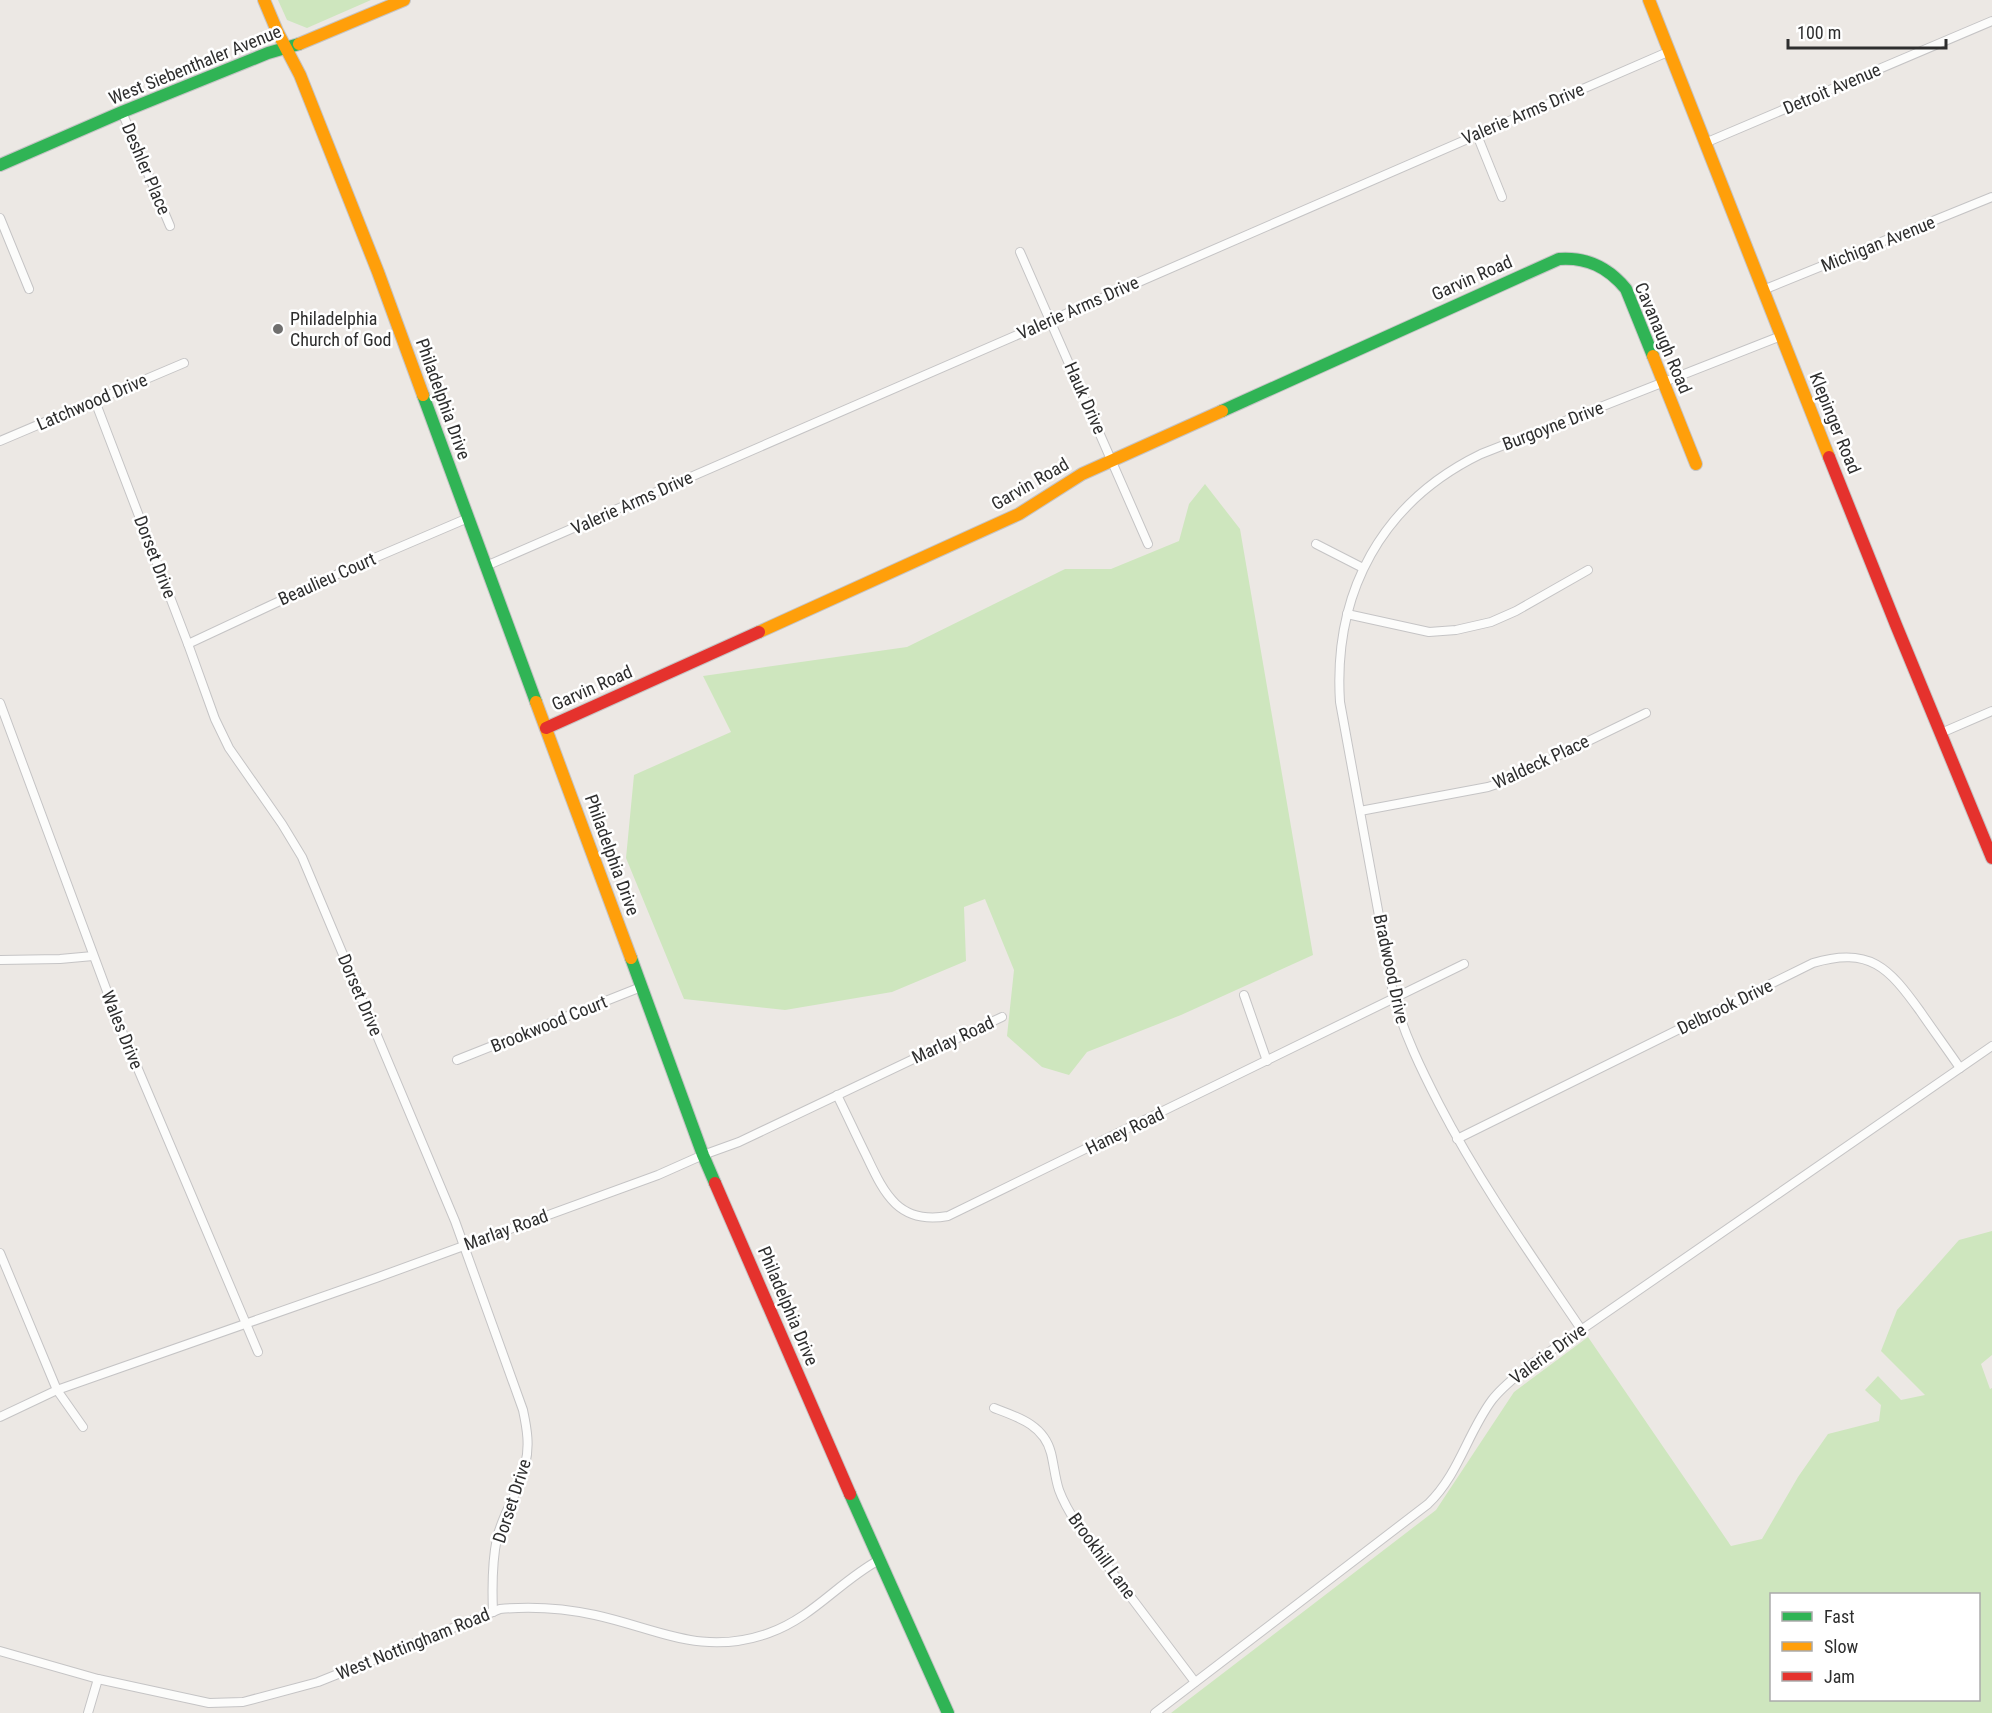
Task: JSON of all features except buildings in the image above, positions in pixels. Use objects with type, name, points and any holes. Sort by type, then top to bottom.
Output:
[{"type":"street","name":"Philadelphia Drive","points":[[264,0],[277,32],[300,75],[378,272],[703,1155],[948,1713]]},
{"type":"street","name":"West Siebenthaler Avenue","points":[[0,165],[122,112],[285,47],[311,40],[404,0]]},
{"type":"street","name":"Klepinger Road","points":[[1649,0],[1896,625],[1992,858]]},
{"type":"street","name":"Detroit Avenue","points":[[1705,143],[1992,21]]},
{"type":"street","name":"Valerie Arms Drive","points":[[486,566],[1670,51]]},
{"type":"street","name":"Deshler Place","points":[[122,112],[170,226]]},
{"type":"street","points":[[1477,135],[1502,196]]},
{"type":"street","name":"Michigan Avenue","points":[[1763,290],[1992,197]]},
{"type":"street","points":[[0,218],[29,289]]},
{"type":"street","name":"Hauk Drive","points":[[1020,252],[1149,544]]},
{"type":"street","name":"Cavanaugh Road","points":[[1533,270],[1559,259],[1576,258],[1597,263],[1614,274],[1626,289],[1696,464]]},
{"type":"street","name":"Garvin Road","points":[[546,728],[1019,514],[1069,482],[1112,461],[1533,270]]},
{"type":"street","name":"Burgoyne Drive","points":[[1363,568],[1394,520],[1412,500],[1447,472],[1482,454],[1781,336]]},
{"type":"street","name":"Latchwood Drive","points":[[0,441],[184,363]]},
{"type":"street","name":"Dorset Drive","points":[[95,401],[224,738],[302,858],[464,1245],[523,1410],[528,1449],[525,1466],[502,1520],[497,1539],[492,1584],[493,1612]]},
{"type":"street","name":"Beaulieu Court","points":[[188,644],[344,571],[468,518]]},
{"type":"street","points":[[1316,544],[1363,568]]},
{"type":"street","name":"Bradwood Drive","points":[[1363,568],[1347,614],[1339,654],[1338,679],[1343,723],[1394,998],[1402,1026],[1418,1064],[1457,1140],[1503,1214],[1581,1329]]},
{"type":"street","points":[[1347,614],[1429,632],[1456,630],[1491,622],[1516,611],[1588,570]]},
{"type":"street","name":"Wales Drive","points":[[0,703],[121,1029],[258,1352]]},
{"type":"street","points":[[1941,733],[1992,711]]},
{"type":"street","name":"Waldeck Place","points":[[1360,811],[1497,784],[1646,713]]},
{"type":"street","points":[[0,960],[93,956]]},
{"type":"street","name":"Delbrook Drive","points":[[1457,1140],[1813,963],[1838,957],[1872,962],[1895,978],[1960,1068]]},
{"type":"street","name":"Haney Road","points":[[837,1095],[888,1197],[908,1212],[935,1219],[955,1214],[1464,964]]},
{"type":"street","name":"Brookwood Court","points":[[457,1060],[641,987]]},
{"type":"street","points":[[1244,995],[1267,1061]]},
{"type":"street","name":"Marlay Road","points":[[0,1417],[57,1390],[658,1175],[739,1142],[1002,1017]]},
{"type":"street","name":"Valerie Drive","points":[[1155,1713],[1438,1495],[1456,1468],[1491,1401],[1517,1375],[1992,1046]]},
{"type":"street","points":[[0,1253],[57,1390],[83,1427]]},
{"type":"street","name":"Brookhill Lane","points":[[994,1408],[1030,1423],[1042,1435],[1049,1447],[1059,1489],[1069,1512],[1195,1682]]},
{"type":"street","name":"West Nottingham Road","points":[[0,1651],[98,1678],[210,1703],[243,1702],[318,1682],[493,1612],[522,1607],[566,1609],[696,1642],[733,1641],[770,1633],[809,1612],[852,1577],[879,1560]]},
{"type":"street","points":[[88,1713],[98,1678]]},
{"type":"green space","points":[[278,0],[371,0],[307,28],[287,20]]},
{"type":"green space","points":[[1205,484],[1240,529],[1313,955],[1181,1015],[1087,1052],[1069,1075],[1042,1067],[1007,1036],[1014,970],[985,899],[964,907],[966,961],[892,992],[785,1010],[684,999],[626,858],[634,775],[731,732],[703,676],[907,647],[1065,569],[1111,569],[1179,541],[1189,504]]},
{"type":"green space","points":[[1992,1231],[1992,1355],[1981,1364],[1990,1389],[1992,1388],[1992,1713],[1171,1713],[1436,1510],[1514,1392],[1588,1337],[1731,1546],[1762,1539],[1798,1477],[1828,1434],[1879,1421],[1881,1405],[1865,1390],[1878,1376],[1901,1400],[1925,1395],[1881,1351],[1897,1310],[1959,1240]]},
{"type":"traffic: fast","points":[[0,165],[122,112],[268,53],[299,44]]},
{"type":"traffic: fast","points":[[1222,411],[1559,259],[1588,262],[1604,269],[1619,281],[1626,289],[1653,356]]},
{"type":"traffic: fast","points":[[423,395],[536,702]]},
{"type":"traffic: fast","points":[[631,958],[715,1183]]},
{"type":"traffic: fast","points":[[850,1494],[948,1713]]},
{"type":"traffic: slow","points":[[264,0],[300,75],[378,272],[423,395]]},
{"type":"traffic: slow","points":[[299,44],[404,0]]},
{"type":"traffic: slow","points":[[1649,0],[1829,457]]},
{"type":"traffic: slow","points":[[1653,356],[1696,464]]},
{"type":"traffic: slow","points":[[759,632],[1019,514],[1082,474],[1222,411]]},
{"type":"traffic: slow","points":[[536,702],[631,958]]},
{"type":"traffic: jam","points":[[1829,457],[1992,858]]},
{"type":"traffic: jam","points":[[546,728],[759,632]]},
{"type":"traffic: jam","points":[[715,1183],[850,1494]]},
{"type":"place","name":"Philadelphia Church of God","points":[[278,329]]}]
